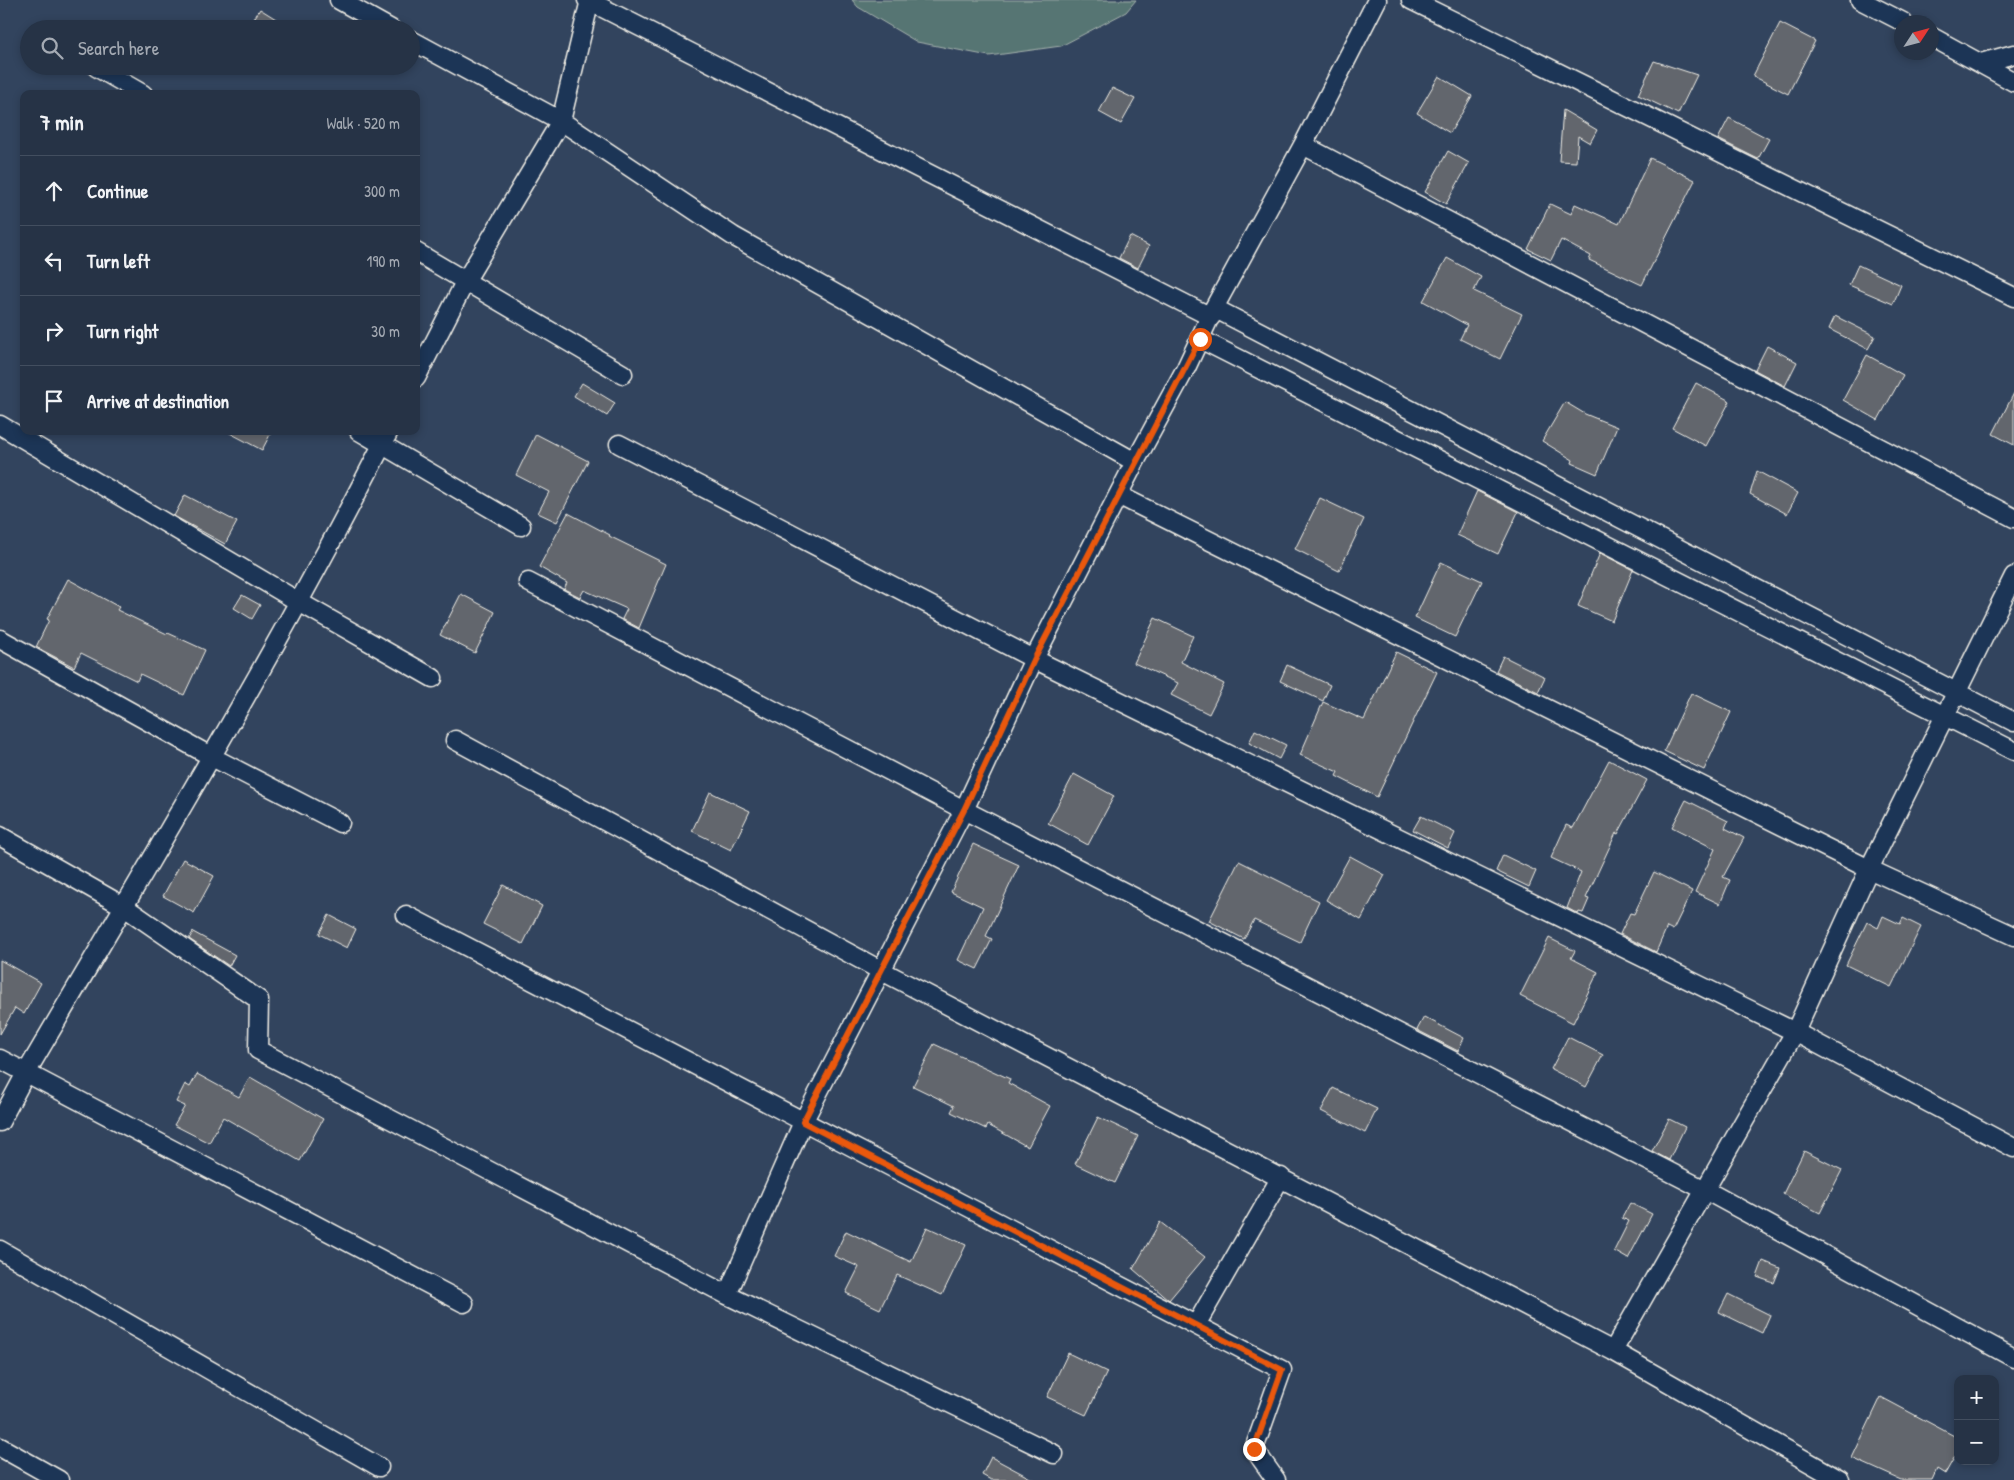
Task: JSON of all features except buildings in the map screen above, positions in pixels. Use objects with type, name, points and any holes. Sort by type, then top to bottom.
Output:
[{"type":"street","points":[[339,0],[375,20]]},
{"type":"street","points":[[420,370],[466,280],[562,121],[589,0],[1213,313],[2014,722]]},
{"type":"street","points":[[727,1295],[803,1122],[964,810],[1034,660],[1134,462],[1303,145],[1377,0]]},
{"type":"street","points":[[1412,0],[2014,297]]},
{"type":"street","points":[[1860,0],[1894,17]]},
{"type":"street","points":[[1939,41],[2014,82]]},
{"type":"street","points":[[420,45],[562,121],[733,236],[1134,462]]},
{"type":"street","points":[[1981,63],[2014,54]]},
{"type":"street","points":[[110,75],[136,90]]},
{"type":"street","points":[[1303,145],[2014,518]]},
{"type":"street","points":[[420,254],[623,374]]},
{"type":"street","points":[[1200,339],[2014,751]]},
{"type":"street","points":[[0,425],[299,602],[433,678]]},
{"type":"street","points":[[0,1122],[26,1073],[212,757],[299,602],[386,438],[520,526]]},
{"type":"street","points":[[619,444],[1034,660],[1796,1032],[2014,1148]]},
{"type":"street","points":[[1118,495],[1869,869],[2014,936]]},
{"type":"street","points":[[1613,1351],[1796,1032],[1869,869],[2014,576]]},
{"type":"street","points":[[528,582],[964,810],[1705,1190],[2014,1358]]},
{"type":"street","points":[[0,639],[212,757],[340,824]]},
{"type":"street","points":[[455,740],[880,970],[1613,1351],[1840,1480]]},
{"type":"street","points":[[0,836],[123,906],[259,1000],[258,1050],[727,1295],[1054,1454]]},
{"type":"street","points":[[406,915],[1282,1370],[1254,1449],[1276,1480]]},
{"type":"street","points":[[0,1059],[464,1303]]},
{"type":"street","points":[[1196,1325],[1280,1177]]},
{"type":"street","points":[[0,1250],[379,1467]]},
{"type":"street","points":[[0,1447],[59,1480]]},
{"type":"green space","points":[[852,0],[1136,0],[1126,12],[1061,46],[989,56],[917,42],[858,7]]},
{"type":"route","points":[[1200,339],[1161,415],[1134,462],[1034,660],[964,810],[803,1122],[1282,1370],[1254,1449]]}]
